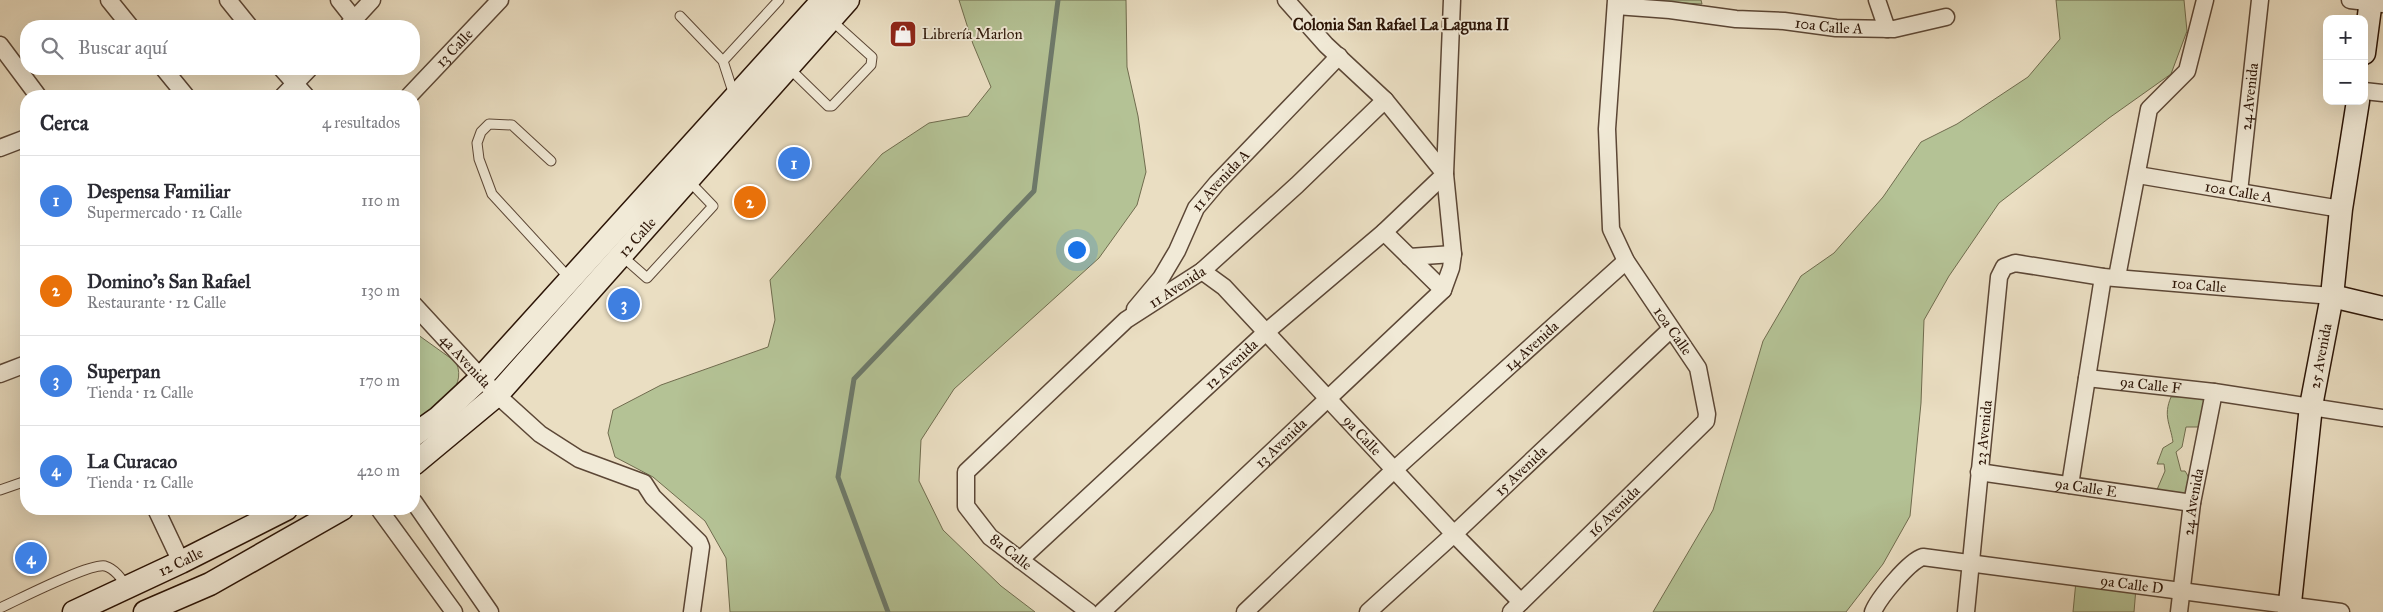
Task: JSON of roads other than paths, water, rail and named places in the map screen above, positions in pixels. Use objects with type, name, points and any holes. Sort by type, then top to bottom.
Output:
[{"type":"main road","name":"12 Calle","points":[[420,431],[438,418],[481,378],[735,97],[827,10],[848,0]]},
{"type":"main road","points":[[2368,15],[2369,2]]},
{"type":"main road","name":"12 Calle","points":[[420,459],[497,395],[789,68],[827,10]]},
{"type":"main road","name":"25 Avenida","points":[[2290,608],[2311,406],[2332,296],[2341,209],[2357,105]]},
{"type":"main road","name":"10a Calle","points":[[2332,296],[2383,308]]},
{"type":"main road","name":"12 Calle","points":[[74,612],[181,562],[274,515]]},
{"type":"main road","name":"12 Calle","points":[[145,612],[210,584],[331,515]]},
{"type":"street","points":[[110,0],[125,20]]},
{"type":"street","points":[[228,0],[244,20]]},
{"type":"street","points":[[339,0],[349,20]]},
{"type":"street","points":[[354,20],[372,0]]},
{"type":"street","name":"13 Calle","points":[[415,90],[500,0]]},
{"type":"street","points":[[1286,0],[1339,56],[1385,100],[1445,174]]},
{"type":"street","name":"13 Avenida","points":[[1102,612],[1443,290],[1452,261],[1445,174],[1452,0]]},
{"type":"street","points":[[1877,0],[1887,29]]},
{"type":"street","points":[[2070,485],[2087,378],[2110,277],[2138,175],[2149,109],[2187,71],[2205,0]]},
{"type":"street","name":"24 Avenida","points":[[2239,192],[2260,0]]},
{"type":"street","points":[[1616,3],[1607,129],[1611,229],[1626,261]]},
{"type":"street","name":"10a Calle A","points":[[1616,3],[1711,8],[1836,28],[1887,29],[1946,17]]},
{"type":"street","points":[[0,45],[20,72]]},
{"type":"street","name":"11 Avenida A","points":[[1126,320],[1161,278],[1177,251],[1196,208],[1339,56]]},
{"type":"street","points":[[22,75],[34,90]]},
{"type":"street","points":[[169,75],[181,90]]},
{"type":"street","points":[[284,75],[289,90],[303,75]]},
{"type":"street","points":[[2368,91],[2383,93]]},
{"type":"street","name":"11 Avenida","points":[[966,472],[1126,320],[1202,271],[1385,100]]},
{"type":"street","points":[[0,148],[20,140]]},
{"type":"street","name":"12 Avenida","points":[[1020,560],[1265,333],[1384,232],[1445,174]]},
{"type":"street","name":"10a Calle A","points":[[2138,175],[2341,209]]},
{"type":"street","points":[[1384,232],[1443,290]]},
{"type":"street","points":[[1409,257],[1452,261]]},
{"type":"street","name":"10a Calle","points":[[1626,261],[1698,368],[1707,405]]},
{"type":"street","name":"14 Avenida","points":[[1245,612],[1395,469],[1626,261]]},
{"type":"street","name":"10a Calle","points":[[2015,263],[2110,277],[2332,296]]},
{"type":"street","name":"23 Avenida","points":[[1966,612],[1973,563],[1979,472],[1999,277],[2004,267],[2015,263]]},
{"type":"street","name":"9a Calle","points":[[1202,271],[1224,287],[1265,333],[1395,469],[1454,534],[1516,607]]},
{"type":"street","name":"4a Avenida","points":[[420,312],[497,395],[540,434],[579,459],[644,483],[653,497],[699,542],[701,547],[692,612]]},
{"type":"street","name":"15 Avenida","points":[[1368,612],[1454,534],[1671,329]]},
{"type":"street","points":[[0,374],[20,366]]},
{"type":"street","name":"9a Calle F","points":[[2087,378],[2214,392],[2311,406]]},
{"type":"street","name":"24 Avenida","points":[[2179,612],[2192,503],[2214,392]]},
{"type":"street","name":"16 Avenida","points":[[1516,607],[1706,421],[1707,405]]},
{"type":"street","points":[[2311,406],[2383,418]]},
{"type":"street","name":"8a Calle","points":[[966,472],[966,506],[990,537],[1089,612]]},
{"type":"street","name":"9a Calle E","points":[[1979,472],[2192,503]]},
{"type":"street","points":[[420,511],[490,612]]},
{"type":"street","points":[[159,515],[181,562]]},
{"type":"street","points":[[383,515],[454,612]]},
{"type":"street","name":"9a Calle D","points":[[1872,612],[1878,600],[1915,562],[1923,558],[2182,590],[2290,608],[2341,612]]},
{"type":"lane","points":[[722,61],[779,0]]},
{"type":"lane","points":[[789,68],[828,106],[832,106],[871,65],[872,57],[827,10]]},
{"type":"lane","points":[[680,16],[722,61],[735,97]]},
{"type":"lane","points":[[551,161],[512,125],[489,124],[481,132],[477,143],[479,159],[492,194],[571,280]]},
{"type":"lane","points":[[622,256],[647,278],[713,206],[688,180]]},
{"type":"lane","points":[[0,490],[20,483]]},
{"type":"lane","points":[[0,608],[88,568],[104,566],[118,573],[127,587]]},
{"type":"waterway","points":[[888,612],[838,477],[854,379],[1034,191],[1058,0]]},
{"type":"place","name":"Librería Marlon","points":[[903,34]]},
{"type":"place","name":"Despensa Familiar","points":[[794,163]]},
{"type":"place","name":"Domino's San Rafael","points":[[750,202]]},
{"type":"place","name":"Superpan","points":[[624,304]]},
{"type":"place","name":"La Curacao","points":[[31,558]]},
{"type":"district","name":"Colonia San Rafael La Laguna II","points":[[1401,24]]}]
